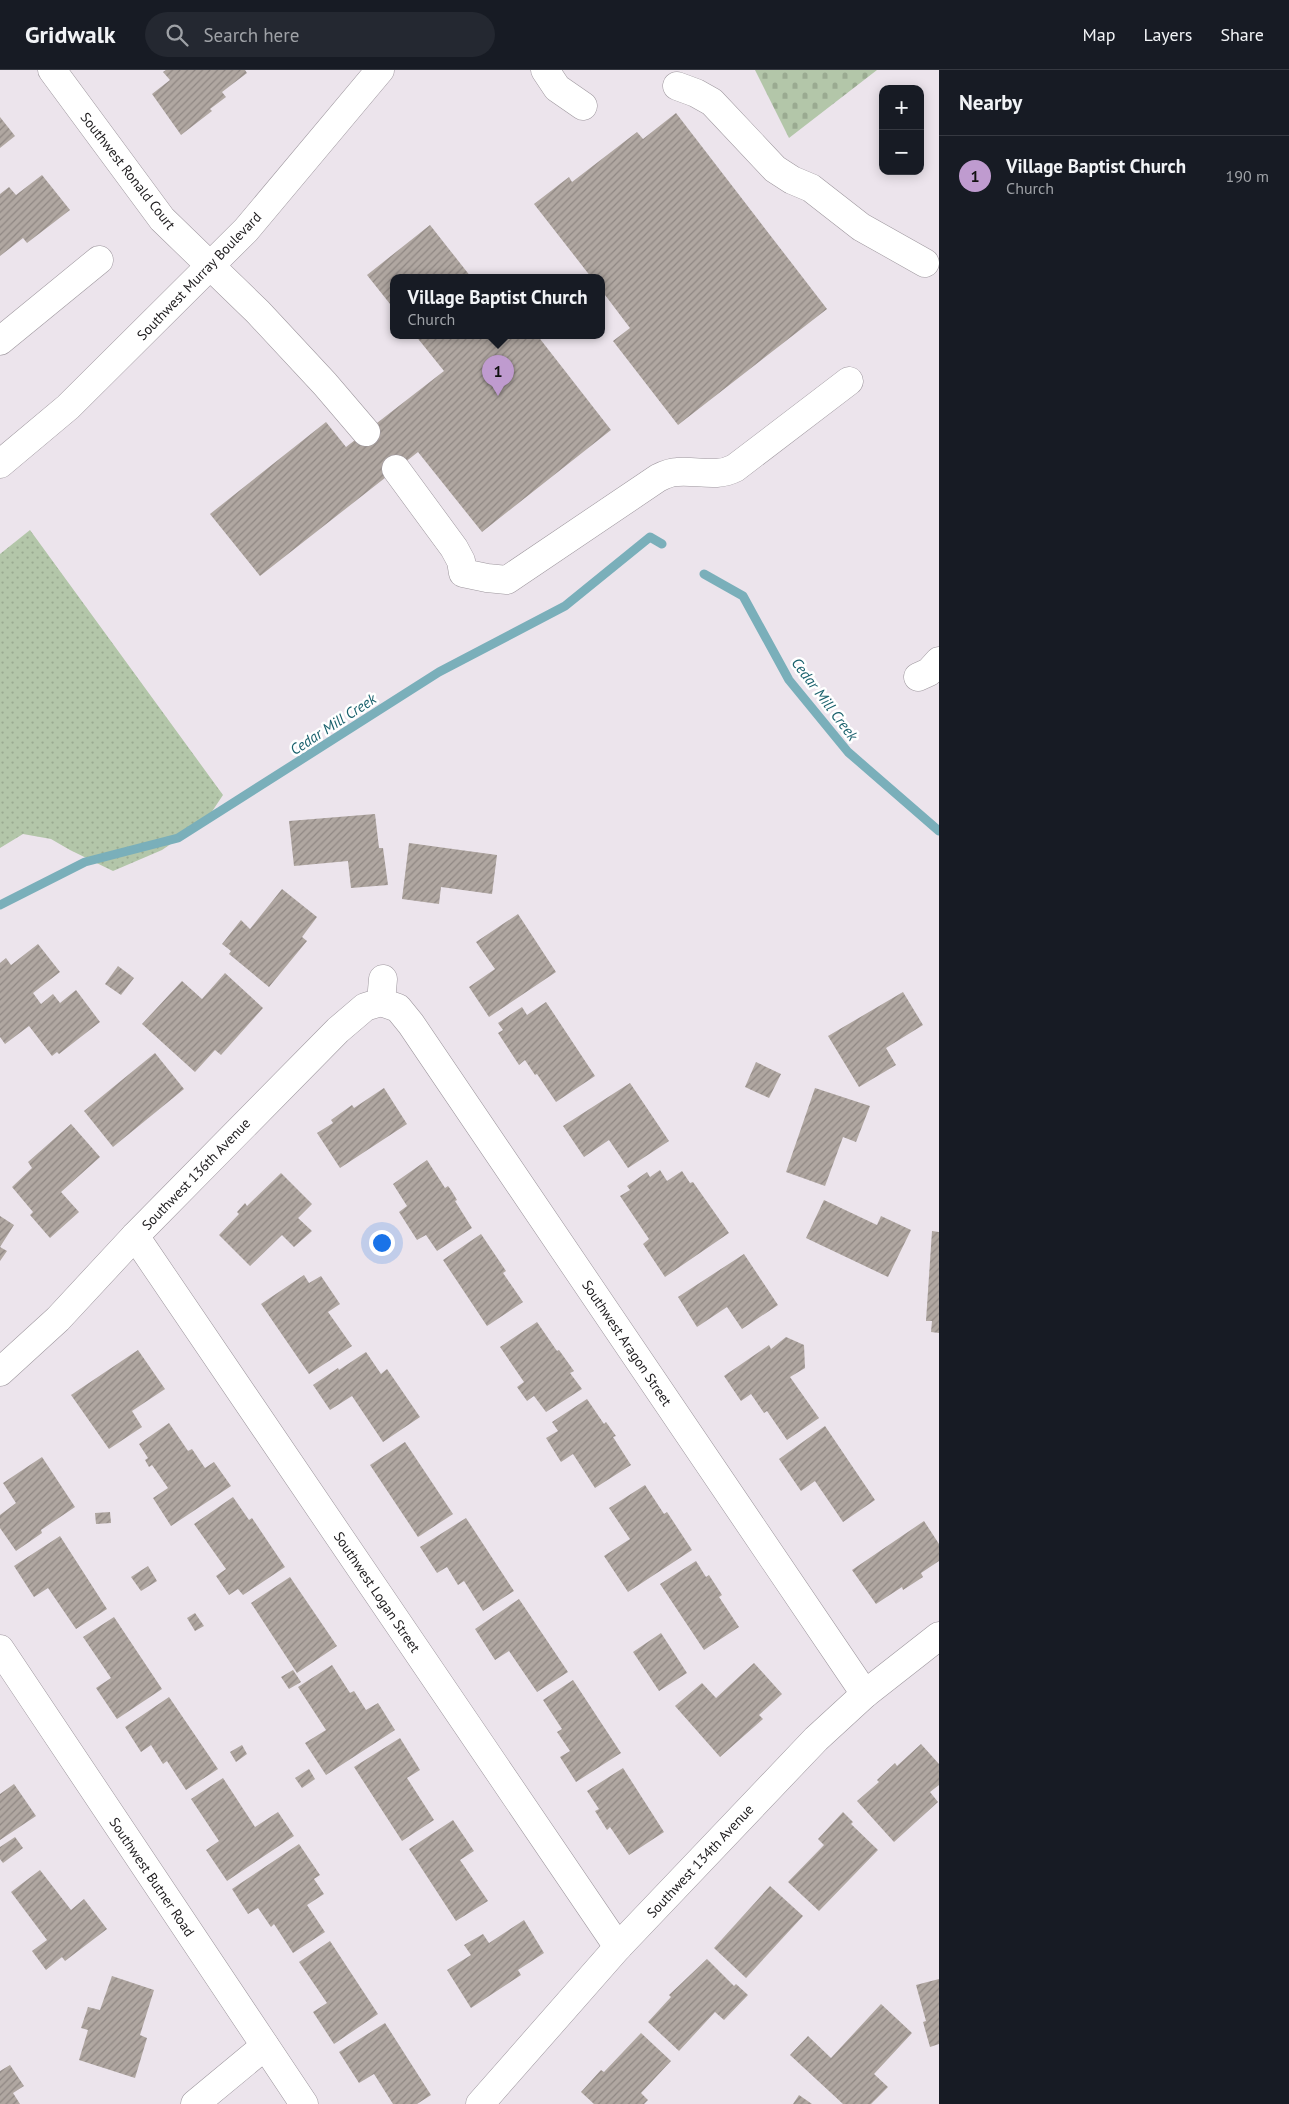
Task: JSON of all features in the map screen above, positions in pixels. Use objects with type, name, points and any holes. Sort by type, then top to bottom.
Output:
[{"type":"street","name":"Southwest Ronald Court","points":[[52,70],[162,219],[258,312],[325,384],[366,432]]},
{"type":"street","name":"Southwest Murray Boulevard","points":[[0,464],[68,407],[246,230],[380,70]]},
{"type":"street","points":[[545,70],[557,88],[583,106]]},
{"type":"street","points":[[677,86],[696,93],[712,102],[776,169],[818,192],[861,227],[924,263]]},
{"type":"street","points":[[0,341],[99,260]]},
{"type":"street","points":[[396,469],[454,548],[461,561],[463,573],[507,580],[658,478],[674,472],[713,474],[726,473],[735,468],[849,381]]},
{"type":"street","name":"Southwest 136th Avenue","points":[[0,1372],[58,1319],[135,1236],[338,1030],[382,991]]},
{"type":"street","name":"Southwest Aragon Street","points":[[382,991],[411,1024],[865,1694]]},
{"type":"street","name":"Southwest Logan Street","points":[[135,1236],[618,1947]]},
{"type":"street","name":"Southwest 134th Avenue","points":[[480,2104],[618,1947],[816,1739],[865,1694],[939,1636]]},
{"type":"street","name":"Southwest Butner Road","points":[[0,1649],[304,2104]]},
{"type":"street","points":[[195,2104],[265,2046]]},
{"type":"green space","points":[[755,70],[877,70],[789,138]]},
{"type":"green space","points":[[30,530],[223,795],[207,819],[162,850],[113,871],[51,839],[23,834],[0,848],[0,554]]},
{"type":"building","points":[[166,70],[245,70],[247,73],[222,92],[226,97],[210,109],[212,111],[181,135],[152,94],[170,80],[163,72]]},
{"type":"building","points":[[676,113],[827,309],[678,425],[613,341],[630,328],[605,295],[605,274],[589,274],[534,204],[569,177],[572,182],[637,132],[643,139]]},
{"type":"building","points":[[0,117],[15,136],[0,148]]},
{"type":"building","points":[[42,175],[70,210],[27,243],[23,238],[0,256],[0,194],[9,187],[16,195]]},
{"type":"building","points":[[430,225],[469,274],[390,274],[390,304],[367,275]]},
{"type":"building","points":[[418,339],[540,339],[611,430],[482,532],[418,452],[260,576],[210,514],[326,422],[346,447],[444,371]]},
{"type":"building","points":[[375,814],[379,848],[383,848],[388,885],[351,888],[348,861],[294,866],[289,821]]},
{"type":"building","points":[[409,843],[497,855],[492,894],[441,887],[439,904],[402,899]]},
{"type":"building","points":[[282,889],[317,917],[302,937],[307,941],[269,987],[229,954],[231,951],[222,944],[241,920],[250,929]]},
{"type":"building","points":[[518,914],[556,972],[489,1017],[469,987],[495,969],[476,942]]},
{"type":"building","points":[[38,944],[60,972],[33,993],[41,1004],[53,994],[60,1003],[76,990],[100,1022],[59,1054],[57,1052],[52,1056],[29,1026],[5,1044],[0,1037],[0,963],[6,958],[11,965]]},
{"type":"building","points":[[118,966],[134,978],[121,995],[105,984]]},
{"type":"building","points":[[225,973],[263,1008],[221,1055],[215,1050],[195,1072],[142,1024],[182,981],[202,999]]},
{"type":"building","points":[[903,992],[923,1025],[886,1048],[896,1065],[859,1087],[828,1036]]},
{"type":"building","points":[[546,1002],[595,1076],[556,1102],[525,1060],[519,1065],[498,1033],[503,1030],[498,1023],[522,1007],[527,1015]]},
{"type":"building","points":[[155,1053],[184,1089],[113,1147],[84,1111]]},
{"type":"building","points":[[756,1062],[781,1074],[769,1098],[745,1087]]},
{"type":"building","points":[[630,1083],[669,1141],[628,1168],[609,1140],[584,1157],[563,1126]]},
{"type":"building","points":[[384,1088],[407,1124],[340,1168],[317,1133],[333,1123],[331,1120],[352,1105],[354,1108]]},
{"type":"building","points":[[815,1088],[870,1106],[856,1142],[843,1137],[825,1186],[786,1172]]},
{"type":"building","points":[[71,1124],[100,1157],[61,1192],[79,1212],[50,1238],[30,1215],[33,1212],[12,1187],[32,1168],[28,1162]]},
{"type":"building","points":[[427,1160],[445,1188],[448,1186],[451,1190],[457,1200],[455,1201],[472,1228],[437,1251],[426,1235],[417,1240],[399,1212],[407,1206],[393,1184]]},
{"type":"building","points":[[660,1170],[667,1181],[682,1171],[690,1183],[693,1182],[729,1233],[665,1277],[643,1244],[649,1239],[620,1196],[630,1190],[627,1186],[647,1172],[650,1177]]},
{"type":"building","points":[[281,1173],[312,1204],[298,1218],[312,1231],[294,1247],[282,1235],[250,1266],[219,1235],[239,1214],[237,1212],[245,1203],[247,1206]]},
{"type":"building","points":[[824,1200],[877,1225],[881,1216],[911,1230],[888,1277],[806,1238]]},
{"type":"building","points":[[0,1216],[14,1225],[0,1247]]},
{"type":"building","points":[[932,1231],[939,1232],[939,1333],[931,1332],[932,1321],[926,1321]]},
{"type":"building","points":[[481,1234],[506,1271],[503,1273],[523,1302],[487,1326],[443,1260]]},
{"type":"building","points":[[0,1247],[7,1251],[0,1261]]},
{"type":"building","points":[[744,1254],[778,1305],[742,1329],[727,1307],[697,1327],[678,1297]]},
{"type":"building","points":[[304,1275],[309,1283],[321,1276],[340,1304],[328,1312],[352,1346],[309,1374],[261,1304]]},
{"type":"building","points":[[537,1322],[557,1351],[559,1350],[574,1371],[570,1373],[582,1389],[546,1412],[534,1396],[527,1401],[517,1387],[524,1382],[500,1347]]},
{"type":"building","points":[[786,1337],[804,1345],[805,1368],[790,1377],[819,1418],[787,1440],[767,1411],[764,1413],[751,1394],[741,1401],[724,1376],[769,1345],[771,1349]]},
{"type":"building","points":[[138,1350],[165,1389],[132,1411],[142,1427],[109,1449],[71,1395]]},
{"type":"building","points":[[366,1352],[381,1374],[387,1369],[420,1417],[383,1442],[352,1396],[330,1410],[313,1385]]},
{"type":"building","points":[[587,1399],[604,1424],[606,1422],[616,1436],[613,1437],[631,1465],[595,1488],[573,1454],[561,1462],[546,1438],[558,1431],[552,1422]]},
{"type":"building","points":[[169,1423],[188,1451],[192,1449],[205,1468],[214,1462],[231,1486],[171,1526],[153,1498],[168,1488],[152,1465],[149,1467],[145,1460],[148,1458],[139,1444]]},
{"type":"building","points":[[825,1426],[875,1500],[843,1522],[815,1481],[801,1491],[779,1459]]},
{"type":"building","points":[[405,1442],[453,1514],[418,1537],[370,1465]]},
{"type":"building","points":[[42,1457],[75,1507],[41,1530],[42,1533],[16,1551],[0,1528],[0,1515],[16,1503],[3,1483]]},
{"type":"building","points":[[645,1485],[664,1514],[667,1512],[692,1550],[628,1592],[604,1556],[630,1539],[609,1508]]},
{"type":"building","points":[[233,1497],[249,1520],[252,1518],[285,1567],[243,1595],[238,1589],[229,1595],[216,1576],[226,1569],[194,1524]]},
{"type":"building","points":[[110,1512],[111,1523],[96,1524],[95,1513]]},
{"type":"building","points":[[466,1518],[514,1591],[483,1611],[464,1581],[458,1585],[447,1567],[437,1573],[420,1547]]},
{"type":"building","points":[[924,1521],[939,1544],[939,1561],[921,1573],[923,1577],[903,1590],[902,1587],[876,1604],[852,1570]]},
{"type":"building","points":[[60,1536],[107,1609],[76,1629],[48,1588],[34,1597],[14,1566]]},
{"type":"building","points":[[696,1561],[706,1577],[709,1575],[722,1595],[719,1597],[739,1627],[704,1650],[660,1584]]},
{"type":"building","points":[[148,1566],[157,1581],[141,1591],[131,1577]]},
{"type":"building","points":[[290,1577],[337,1646],[297,1673],[251,1603]]},
{"type":"building","points":[[519,1599],[568,1672],[537,1692],[509,1651],[495,1660],[475,1629]]},
{"type":"building","points":[[195,1613],[204,1626],[195,1631],[187,1618]]},
{"type":"building","points":[[114,1617],[162,1689],[117,1719],[96,1688],[111,1678],[83,1637]]},
{"type":"building","points":[[661,1633],[687,1673],[659,1691],[633,1652]]},
{"type":"building","points":[[754,1663],[782,1694],[759,1715],[763,1719],[720,1757],[675,1706],[702,1683],[716,1698]]},
{"type":"building","points":[[332,1665],[350,1693],[354,1691],[366,1710],[378,1703],[395,1730],[326,1775],[305,1743],[326,1730],[298,1687]]},
{"type":"building","points":[[293,1670],[301,1682],[289,1689],[281,1677]]},
{"type":"building","points":[[573,1680],[621,1753],[576,1782],[560,1757],[570,1751],[557,1732],[562,1729],[543,1700]]},
{"type":"building","points":[[169,1697],[218,1769],[186,1790],[167,1761],[163,1764],[151,1745],[141,1752],[125,1727]]},
{"type":"building","points":[[400,1738],[420,1770],[407,1778],[434,1820],[402,1841],[354,1767]]},
{"type":"building","points":[[921,1744],[939,1764],[939,1785],[930,1792],[938,1802],[894,1842],[857,1801],[879,1782],[877,1780],[895,1763],[897,1766]]},
{"type":"building","points":[[242,1745],[247,1754],[236,1762],[230,1752]]},
{"type":"building","points":[[623,1768],[664,1832],[629,1855],[610,1827],[607,1830],[595,1811],[599,1809],[587,1791]]},
{"type":"building","points":[[309,1769],[315,1779],[302,1788],[295,1778]]},
{"type":"building","points":[[223,1778],[255,1827],[278,1812],[294,1836],[227,1881],[206,1850],[219,1841],[191,1799]]},
{"type":"building","points":[[14,1784],[36,1816],[0,1840],[0,1794]]},
{"type":"building","points":[[843,1812],[853,1822],[851,1824],[878,1850],[819,1911],[788,1882],[824,1845],[818,1839]]},
{"type":"building","points":[[453,1820],[474,1851],[460,1860],[488,1901],[456,1921],[409,1849]]},
{"type":"building","points":[[15,1837],[23,1848],[3,1863],[0,1859],[0,1847]]},
{"type":"building","points":[[299,1844],[320,1875],[314,1879],[324,1894],[307,1905],[325,1932],[293,1953],[274,1924],[271,1927],[258,1908],[248,1914],[232,1889]]},
{"type":"building","points":[[40,1870],[71,1910],[84,1899],[107,1929],[65,1961],[62,1957],[46,1970],[32,1951],[47,1940],[11,1892]]},
{"type":"building","points":[[770,1886],[803,1916],[746,1978],[714,1948]]},
{"type":"building","points":[[524,1920],[544,1953],[518,1970],[521,1975],[471,2008],[447,1970],[471,1955],[464,1945],[483,1934],[489,1943]]},
{"type":"building","points":[[330,1941],[378,2014],[334,2044],[313,2012],[327,2003],[299,1962]]},
{"type":"building","points":[[707,1959],[734,1986],[736,1984],[748,1995],[724,2020],[715,2012],[679,2051],[648,2022],[671,1997],[669,1995]]},
{"type":"building","points":[[112,1976],[154,1990],[140,2035],[147,2038],[135,2078],[79,2060],[88,2030],[81,2028],[88,2007],[100,2010]]},
{"type":"building","points":[[939,1979],[939,2044],[930,2047],[923,2022],[926,2021],[916,1985]]},
{"type":"building","points":[[881,2004],[912,2033],[874,2074],[888,2087],[871,2104],[843,2104],[790,2055],[808,2036],[831,2058]]},
{"type":"building","points":[[385,2023],[431,2095],[417,2104],[393,2104],[374,2074],[359,2083],[339,2052]]},
{"type":"building","points":[[641,2033],[671,2061],[641,2093],[648,2100],[644,2104],[594,2104],[581,2092],[601,2070],[604,2072]]},
{"type":"building","points":[[10,2065],[24,2086],[13,2093],[20,2104],[0,2104],[0,2071]]},
{"type":"building","points":[[799,2095],[812,2104],[793,2104]]},
{"type":"waterway","name":"Cedar Mill Creek","points":[[0,905],[85,862],[178,838],[439,672],[565,606],[650,537],[662,544]]},
{"type":"waterway","name":"Cedar Mill Creek","points":[[704,574],[743,596],[789,680],[848,752],[939,831]]},
{"type":"place","name":"Village Baptist Church","points":[[498,396]]}]
